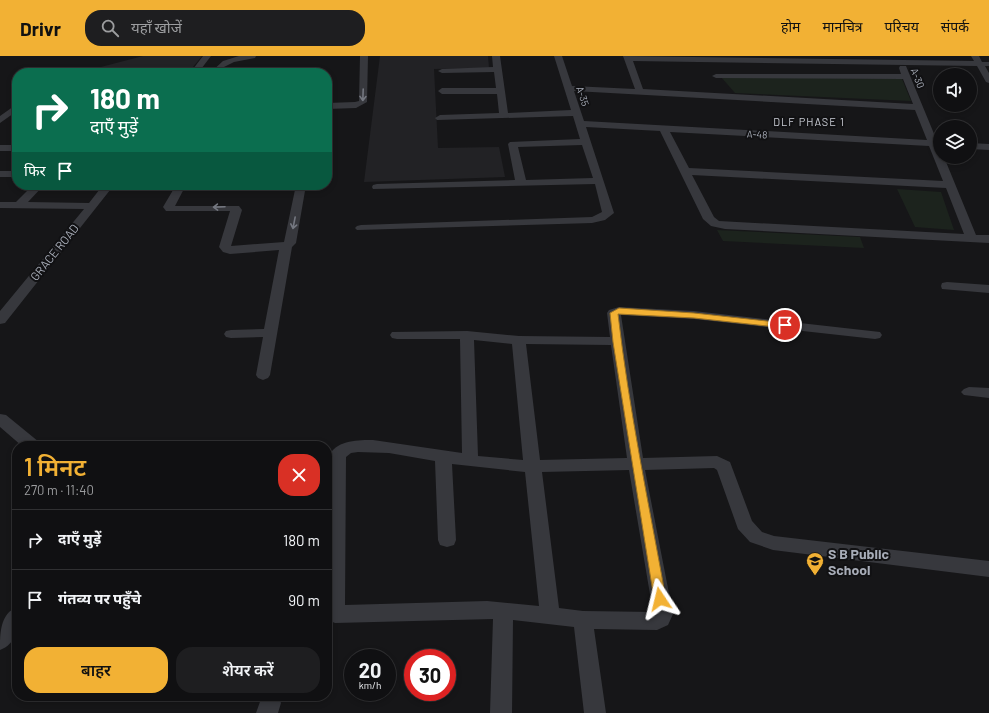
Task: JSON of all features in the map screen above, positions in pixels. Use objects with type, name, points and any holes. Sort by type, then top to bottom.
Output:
[{"type":"street","points":[[218,68],[238,57],[252,56]]},
{"type":"street","points":[[332,106],[356,105],[363,102],[364,56]]},
{"type":"street","points":[[496,56],[504,116]]},
{"type":"street","name":"A-35","points":[[361,228],[592,220],[601,218],[608,213],[558,56]]},
{"type":"street","points":[[975,56],[989,80]]},
{"type":"street","points":[[200,68],[211,58],[227,62]]},
{"type":"street","points":[[640,92],[628,58],[989,64]]},
{"type":"street","points":[[706,60],[732,97]]},
{"type":"street","name":"A-30","points":[[901,63],[905,77],[918,107],[933,136]]},
{"type":"street","points":[[442,71],[498,70]]},
{"type":"street","points":[[716,76],[905,77]]},
{"type":"street","points":[[569,88],[918,107]]},
{"type":"street","points":[[442,91],[501,91]]},
{"type":"street","points":[[0,120],[12,111]]},
{"type":"street","points":[[440,118],[577,113]]},
{"type":"street","name":"A-48","points":[[580,124],[933,144]]},
{"type":"street","points":[[664,129],[709,219],[715,224],[725,226],[989,239]]},
{"type":"street","points":[[521,183],[514,144],[586,142]]},
{"type":"street","points":[[977,146],[989,147]]},
{"type":"street","points":[[0,148],[12,147]]},
{"type":"street","name":"A-30","points":[[943,164],[949,185],[971,238]]},
{"type":"street","points":[[684,171],[949,185]]},
{"type":"street","points":[[0,174],[12,174]]},
{"type":"street","points":[[377,187],[599,181]]},
{"type":"street","points":[[19,205],[34,190]]},
{"type":"street","name":"GRACE ROAD","points":[[0,320],[105,190]]},
{"type":"street","points":[[178,190],[169,207],[170,209],[235,208],[236,210],[225,247],[226,249],[286,246]]},
{"type":"street","points":[[263,375],[286,246],[290,243],[301,190]]},
{"type":"street","points":[[0,205],[93,206]]},
{"type":"street","points":[[946,286],[989,289]]},
{"type":"street","points":[[875,335],[694,315],[619,311],[614,313],[617,342],[636,464],[663,614],[661,619],[657,621],[583,620],[503,611],[336,614],[332,502],[338,454],[342,449],[351,447],[376,446],[399,448],[443,457],[532,466],[636,464],[717,462],[724,466],[744,524],[756,537],[773,543],[989,569]]},
{"type":"street","points":[[231,334],[271,333]]},
{"type":"street","points":[[397,335],[467,335],[519,340],[617,342]]},
{"type":"street","points":[[467,335],[470,460]]},
{"type":"street","points":[[519,340],[522,378],[550,616]]},
{"type":"street","points":[[969,392],[989,393]]},
{"type":"street","points":[[0,420],[27,441]]},
{"type":"street","points":[[443,457],[447,540]]},
{"type":"street","points":[[502,713],[503,611]]},
{"type":"street","points":[[583,620],[595,713]]},
{"type":"street","points":[[0,641],[12,623]]},
{"type":"shaded area","points":[[143,56],[202,56],[192,68],[97,68]]},
{"type":"shaded area","points":[[380,56],[488,56],[489,68],[434,69],[438,148],[499,147],[505,177],[364,182]]},
{"type":"shaded area","points":[[721,77],[902,79],[911,101],[735,93]]},
{"type":"shaded area","points":[[897,189],[941,192],[954,230],[915,227]]},
{"type":"shaded area","points":[[717,230],[860,237],[864,248],[723,241]]},
{"type":"place","name":"S B Public School","points":[[815,576]]},
{"type":"district","name":"DLF PHASE 1","points":[[809,121]]},
{"type":"route","points":[[660,599],[636,464],[617,342],[614,313],[619,311],[694,315],[785,325]]}]
